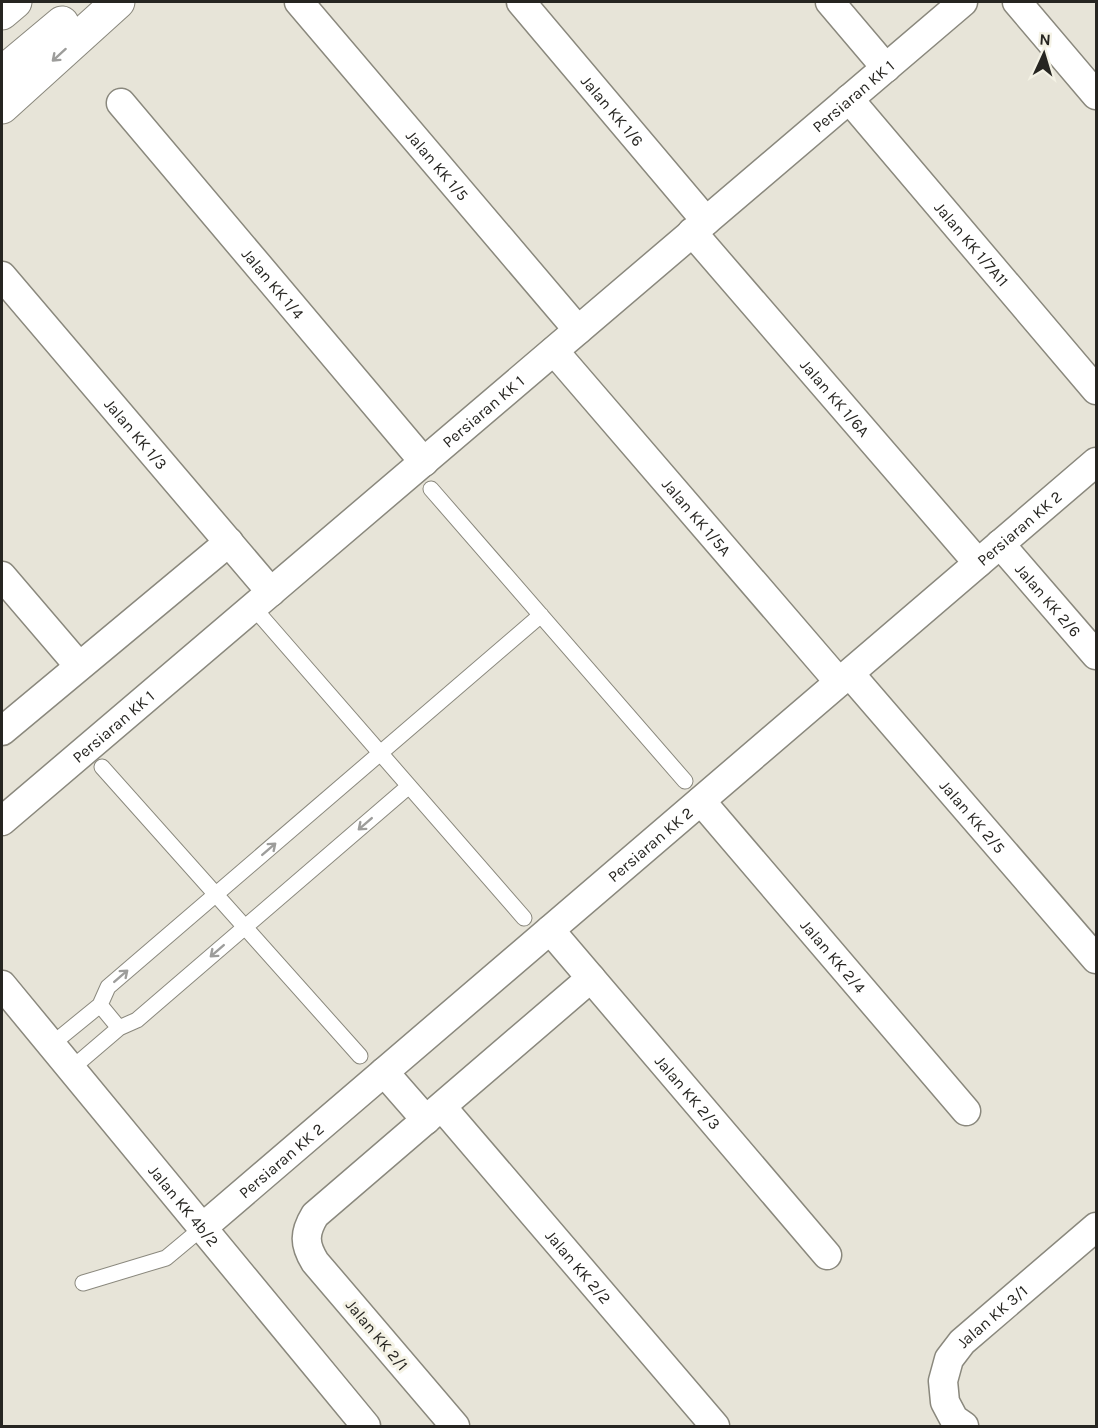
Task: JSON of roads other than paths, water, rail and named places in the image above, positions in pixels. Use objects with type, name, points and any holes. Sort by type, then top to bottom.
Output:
[{"type":"main road","points":[[2,13],[15,2]]},
{"type":"main road","points":[[2,73],[89,2]]},
{"type":"main road","points":[[2,107],[118,2]]},
{"type":"street","name":"Jalan KK 1/5","points":[[299,2],[578,330]]},
{"type":"street","name":"Jalan KK 1/6","points":[[521,2],[699,227]]},
{"type":"street","points":[[830,2],[886,68]]},
{"type":"street","name":"Persiaran KK 1","points":[[2,821],[963,2]]},
{"type":"street","points":[[1017,2],[1096,95]]},
{"type":"street","name":"Jalan KK 1/7A11","points":[[849,99],[1096,390]]},
{"type":"street","name":"Jalan KK 1/4","points":[[121,103],[424,462]]},
{"type":"street","name":"Jalan KK 1/6A","points":[[699,227],[978,563]]},
{"type":"street","name":"Jalan KK 1/3","points":[[2,276],[229,542],[262,599]]},
{"type":"street","name":"Jalan KK 1/5A","points":[[554,351],[844,678]]},
{"type":"street","name":"Persiaran KK 2","points":[[202,1228],[550,930],[693,791],[844,678],[1096,462]]},
{"type":"street","points":[[2,731],[229,542]]},
{"type":"street","name":"Jalan KK 2/6","points":[[1000,544],[1096,655]]},
{"type":"street","points":[[2,576],[79,666]]},
{"type":"street","name":"Jalan KK 2/5","points":[[844,678],[1096,958]]},
{"type":"street","name":"Jalan KK 2/4","points":[[693,791],[966,1111]]},
{"type":"street","name":"Jalan KK 2/3","points":[[550,930],[827,1255]]},
{"type":"street","points":[[434,1113],[591,978]]},
{"type":"street","name":"Jalan KK 4b/2","points":[[2,986],[366,1426]]},
{"type":"street","name":"Jalan KK 2/2","points":[[384,1072],[434,1113],[715,1426]]},
{"type":"street","name":"Jalan KK 2/1","points":[[434,1113],[315,1215],[309,1226],[306,1240],[315,1262],[455,1426]]},
{"type":"street","name":"Jalan KK 3/1","points":[[964,1426],[954,1419],[945,1402],[943,1381],[949,1359],[962,1342],[1096,1227]]},
{"type":"lane","points":[[431,489],[693,791]]},
{"type":"lane","points":[[262,599],[380,753],[524,918]]},
{"type":"lane","points":[[51,1045],[99,1005],[108,987],[541,615]]},
{"type":"lane","points":[[102,767],[360,1056]]},
{"type":"lane","points":[[71,1069],[119,1028],[137,1020],[409,786]]},
{"type":"lane","points":[[99,1005],[119,1028]]},
{"type":"lane","points":[[83,1283],[166,1258],[202,1228]]}]
